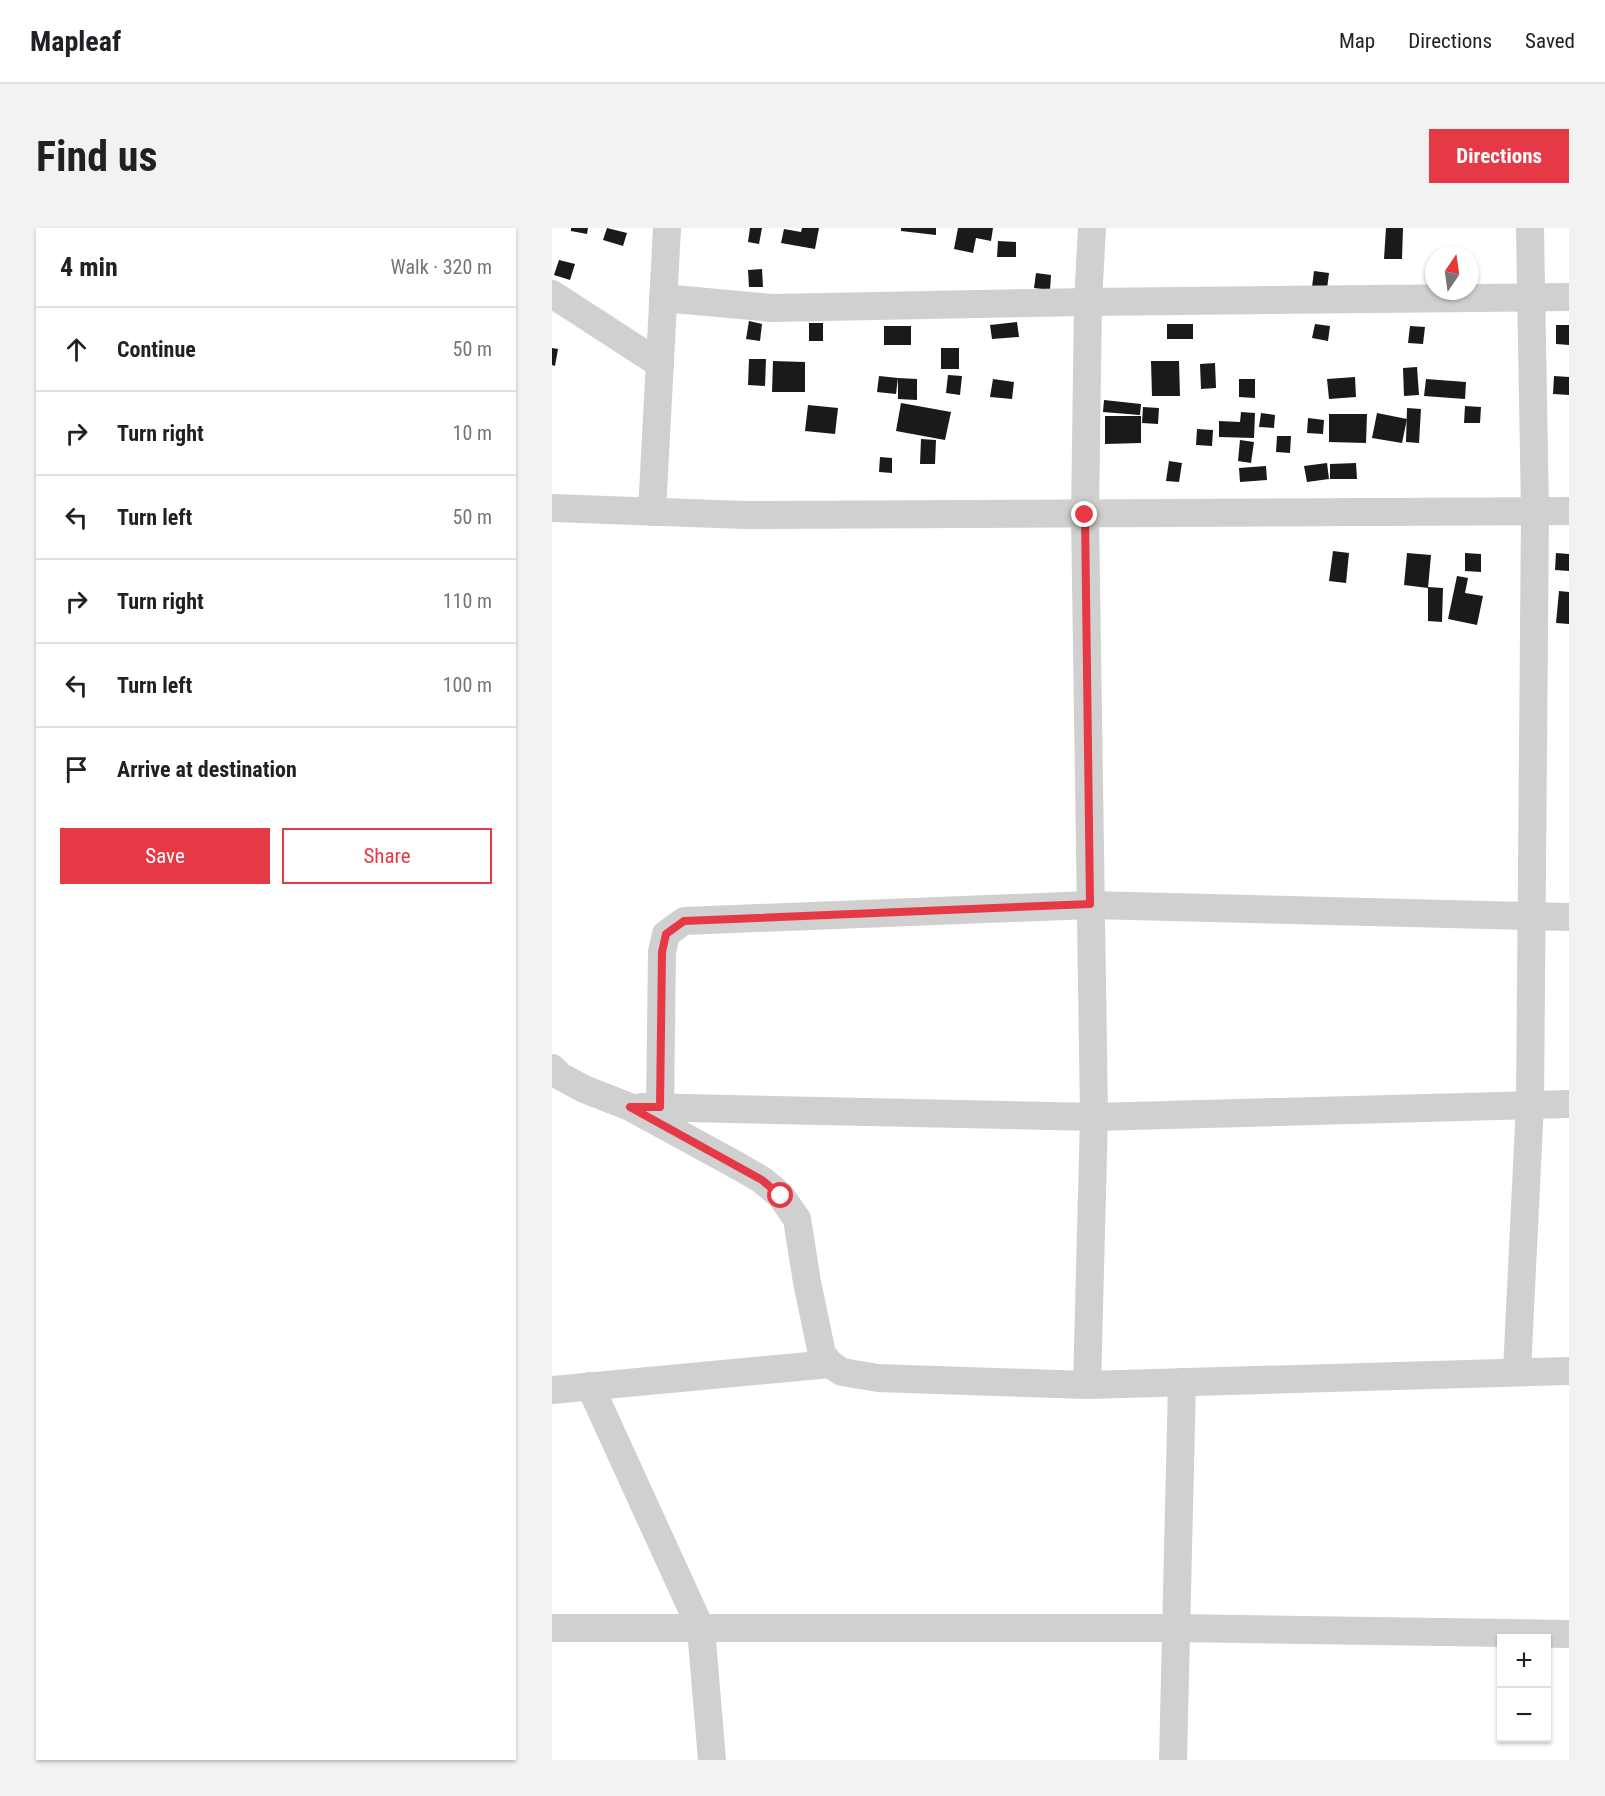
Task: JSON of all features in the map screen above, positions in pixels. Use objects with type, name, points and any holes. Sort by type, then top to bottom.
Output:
[{"type":"street","points":[[652,512],[667,228]]},
{"type":"street","points":[[1087,1385],[1094,1117],[1085,515],[1088,302],[1092,228]]},
{"type":"street","points":[[1517,1371],[1530,1104],[1535,512],[1530,228]]},
{"type":"street","points":[[552,294],[660,364]]},
{"type":"street","points":[[663,298],[772,308],[1569,297]]},
{"type":"street","points":[[552,508],[745,516],[1569,511]]},
{"type":"street","points":[[660,1107],[662,952],[666,934],[684,921],[1090,904],[1569,917]]},
{"type":"street","points":[[552,1068],[560,1076],[584,1089],[630,1107],[762,1180],[781,1196],[797,1219],[822,1354],[830,1364],[842,1372],[878,1378],[1087,1385],[1569,1371]]},
{"type":"street","points":[[630,1107],[1094,1117],[1569,1104]]},
{"type":"street","points":[[552,1390],[830,1364]]},
{"type":"street","points":[[1173,1760],[1182,1382]]},
{"type":"street","points":[[590,1386],[701,1629],[712,1760]]},
{"type":"street","points":[[552,1628],[1176,1628],[1569,1634]]},
{"type":"building","points":[[571,228],[588,228],[587,234],[571,231]]},
{"type":"building","points":[[607,228],[627,233],[623,246],[603,240]]},
{"type":"building","points":[[750,228],[762,228],[759,244],[748,242]]},
{"type":"building","points":[[802,228],[819,228],[815,249],[781,243],[784,229],[801,232]]},
{"type":"building","points":[[901,228],[936,228],[936,235],[901,231]]},
{"type":"building","points":[[958,228],[993,228],[991,241],[976,238],[973,253],[954,249]]},
{"type":"building","points":[[1386,228],[1403,228],[1402,259],[1384,259]]},
{"type":"building","points":[[998,241],[1016,242],[1016,257],[997,257]]},
{"type":"building","points":[[559,260],[575,264],[570,280],[554,275]]},
{"type":"building","points":[[762,269],[763,287],[749,287],[748,270]]},
{"type":"building","points":[[1314,271],[1329,273],[1327,289],[1312,287]]},
{"type":"building","points":[[1036,273],[1051,275],[1050,290],[1034,288]]},
{"type":"building","points":[[749,321],[762,324],[760,341],[746,339]]},
{"type":"building","points":[[1017,322],[1019,337],[992,339],[990,325]]},
{"type":"building","points":[[809,323],[823,323],[823,341],[809,341]]},
{"type":"building","points":[[1167,324],[1193,324],[1193,339],[1167,339]]},
{"type":"building","points":[[1315,324],[1330,326],[1328,341],[1312,338]]},
{"type":"building","points":[[1556,325],[1569,325],[1569,345],[1556,344]]},
{"type":"building","points":[[884,326],[911,326],[911,345],[884,345]]},
{"type":"building","points":[[1410,326],[1425,327],[1423,344],[1408,343]]},
{"type":"building","points":[[552,348],[558,349],[555,366],[552,365]]},
{"type":"building","points":[[941,348],[959,348],[959,369],[941,369]]},
{"type":"building","points":[[749,359],[766,359],[765,386],[748,385]]},
{"type":"building","points":[[773,361],[805,362],[805,392],[772,392]]},
{"type":"building","points":[[1151,361],[1179,361],[1180,396],[1152,396]]},
{"type":"building","points":[[1215,363],[1216,388],[1201,389],[1200,364]]},
{"type":"building","points":[[1417,367],[1419,395],[1404,396],[1403,368]]},
{"type":"building","points":[[948,375],[962,376],[960,395],[946,393]]},
{"type":"building","points":[[879,376],[898,378],[896,394],[877,392]]},
{"type":"building","points":[[1554,376],[1569,377],[1569,395],[1553,394]]},
{"type":"building","points":[[1355,377],[1356,397],[1329,399],[1327,379]]},
{"type":"building","points":[[898,378],[917,379],[917,400],[898,399]]},
{"type":"building","points":[[993,379],[1014,382],[1012,399],[990,397]]},
{"type":"building","points":[[1239,379],[1255,379],[1255,398],[1239,397]]},
{"type":"building","points":[[1426,379],[1466,382],[1465,399],[1424,396]]},
{"type":"building","points":[[1104,400],[1141,404],[1140,415],[1103,412]]},
{"type":"building","points":[[901,403],[951,412],[945,440],[896,431]]},
{"type":"building","points":[[808,405],[838,408],[835,434],[805,431]]},
{"type":"building","points":[[1465,406],[1481,407],[1480,423],[1464,423]]},
{"type":"building","points":[[1143,407],[1159,408],[1158,424],[1142,423]]},
{"type":"building","points":[[1407,408],[1421,409],[1419,443],[1406,442]]},
{"type":"building","points":[[1241,412],[1255,413],[1254,438],[1219,437],[1219,421],[1240,422]]},
{"type":"building","points":[[1261,413],[1275,415],[1274,428],[1259,427]]},
{"type":"building","points":[[1377,413],[1407,419],[1402,443],[1372,438]]},
{"type":"building","points":[[1329,414],[1367,414],[1366,443],[1329,442]]},
{"type":"building","points":[[1105,416],[1141,416],[1141,443],[1105,444]]},
{"type":"building","points":[[1308,418],[1324,420],[1323,434],[1307,433]]},
{"type":"building","points":[[1197,429],[1213,430],[1212,446],[1196,445]]},
{"type":"building","points":[[1277,436],[1291,436],[1290,453],[1276,452]]},
{"type":"building","points":[[921,439],[936,440],[935,464],[920,464]]},
{"type":"building","points":[[1240,440],[1254,442],[1251,463],[1238,461]]},
{"type":"building","points":[[880,457],[892,458],[892,473],[879,472]]},
{"type":"building","points":[[1169,461],[1182,463],[1179,482],[1166,481]]},
{"type":"building","points":[[1327,463],[1329,479],[1307,482],[1304,466]]},
{"type":"building","points":[[1356,463],[1357,479],[1330,479],[1330,464]]},
{"type":"building","points":[[1266,466],[1267,480],[1240,482],[1239,468]]},
{"type":"building","points":[[1333,551],[1349,553],[1346,583],[1329,581]]},
{"type":"building","points":[[1407,553],[1431,555],[1428,588],[1404,585]]},
{"type":"building","points":[[1465,553],[1481,554],[1481,572],[1465,571]]},
{"type":"building","points":[[1556,553],[1569,554],[1569,571],[1555,570]]},
{"type":"building","points":[[1457,576],[1468,578],[1465,593],[1483,596],[1477,625],[1448,619]]},
{"type":"building","points":[[1428,587],[1443,588],[1442,622],[1428,621]]},
{"type":"building","points":[[1559,591],[1569,592],[1569,624],[1556,623]]},
{"type":"route","points":[[781,1196],[762,1180],[630,1107],[660,1107],[662,952],[666,934],[684,921],[1090,904],[1085,515]]}]
